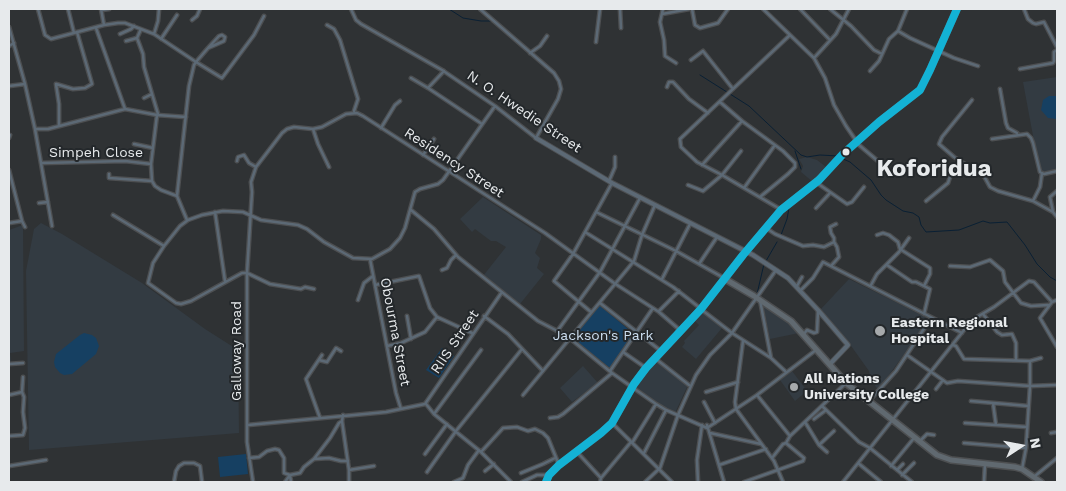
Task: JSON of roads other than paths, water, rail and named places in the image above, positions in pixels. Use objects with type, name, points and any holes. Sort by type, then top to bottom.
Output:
[{"type":"main road","points":[[633,388],[656,359],[702,310],[781,210],[816,182],[843,154],[879,122],[920,90],[957,9]]},
{"type":"main road","points":[[725,279],[791,321],[846,383],[919,442],[944,458],[1022,469],[1037,480]]},
{"type":"main road","points":[[547,480],[559,465],[612,423],[646,368],[681,332]]},
{"type":"street","points":[[38,9],[47,38],[121,23],[154,34],[222,78],[254,35],[264,16]]},
{"type":"street","points":[[59,126],[59,104],[56,84],[74,88],[85,88],[92,84],[68,9]]},
{"type":"street","points":[[104,25],[101,10],[108,9]]},
{"type":"street","points":[[154,34],[158,22],[159,9]]},
{"type":"street","points":[[192,20],[197,16],[200,9]]},
{"type":"street","name":"N. O. Hwedie Street","points":[[351,9],[356,20],[361,24],[444,71],[495,106],[536,138],[610,182],[765,262],[776,270],[800,291],[848,345],[830,364]]},
{"type":"street","points":[[480,9],[558,77],[561,89],[558,99],[536,138]]},
{"type":"street","points":[[596,42],[600,9]]},
{"type":"street","points":[[620,9],[621,28]]},
{"type":"street","points":[[663,9],[660,22],[665,56],[676,63]]},
{"type":"street","points":[[662,14],[691,9],[695,25],[698,28],[718,23],[728,9]]},
{"type":"street","points":[[763,9],[814,58],[825,78],[840,116],[857,141],[892,172]]},
{"type":"street","points":[[800,9],[830,40]]},
{"type":"street","points":[[830,9],[843,19],[874,50],[882,54]]},
{"type":"street","points":[[814,58],[840,28],[848,9]]},
{"type":"street","points":[[870,71],[879,61],[889,39],[898,31],[907,9]]},
{"type":"street","points":[[1020,69],[1053,63],[1054,52],[1057,48],[1044,22],[1032,23],[1024,9]]},
{"type":"street","points":[[161,39],[177,15]]},
{"type":"street","points":[[120,34],[132,30],[134,26]]},
{"type":"street","points":[[327,26],[334,29],[340,40],[358,99],[354,111]]},
{"type":"street","points":[[9,27],[35,129],[52,226]]},
{"type":"street","points":[[96,28],[125,109]]},
{"type":"street","points":[[141,29],[137,38],[143,54],[144,67],[158,115],[153,148],[152,181],[161,190],[177,196]]},
{"type":"street","points":[[898,31],[954,58],[978,66]]},
{"type":"street","points":[[188,220],[177,196],[190,81],[196,62],[208,48],[220,36],[223,35],[225,37],[224,40],[208,48]]},
{"type":"street","points":[[781,210],[688,156],[681,147],[680,139],[790,35]]},
{"type":"street","points":[[530,53],[540,46],[547,36]]},
{"type":"street","points":[[126,41],[137,38]]},
{"type":"street","points":[[9,46],[14,43]]},
{"type":"street","points":[[691,60],[704,51],[733,89]]},
{"type":"street","points":[[428,88],[444,71]]},
{"type":"street","points":[[411,78],[482,124]]},
{"type":"street","points":[[667,87],[669,82],[673,82],[689,99],[708,113]]},
{"type":"street","points":[[9,86],[25,84]]},
{"type":"street","points":[[1000,89],[1007,126],[1019,134]]},
{"type":"street","points":[[144,98],[152,94]]},
{"type":"street","points":[[972,100],[939,142],[940,146],[984,176],[988,184],[998,191],[1033,201],[1053,212],[1057,217]]},
{"type":"street","points":[[381,128],[400,101]]},
{"type":"street","points":[[720,102],[795,163],[794,167],[760,197]]},
{"type":"street","points":[[314,289],[305,287],[300,289],[267,283],[247,273],[225,281],[191,301],[181,304],[176,303],[148,283],[153,263],[164,246],[188,220],[215,212],[232,211],[264,220],[307,228],[324,242],[353,258],[370,259],[390,249],[406,228],[417,190],[438,184],[446,177],[495,106]]},
{"type":"street","points":[[35,129],[48,129],[125,109],[158,115],[186,117]]},
{"type":"street","name":"Residency Street","points":[[250,219],[251,182],[256,167],[282,133],[294,127],[313,129],[322,127],[346,114],[358,113],[545,233],[614,283],[659,312],[681,332]]},
{"type":"street","points":[[702,165],[742,121]]},
{"type":"street","points":[[313,129],[318,144],[330,167]]},
{"type":"street","points":[[992,139],[1026,134],[1031,138],[1038,170],[1042,173],[1057,172]]},
{"type":"street","points":[[423,155],[434,139]]},
{"type":"street","points":[[134,144],[153,148]]},
{"type":"street","points":[[744,188],[775,145]]},
{"type":"street","points":[[688,185],[703,191],[722,175],[741,151]]},
{"type":"street","points":[[237,161],[240,155],[244,155],[249,163],[256,167]]},
{"type":"street","points":[[592,313],[554,281],[573,254],[596,212],[610,182],[615,167],[615,158]]},
{"type":"street","name":"Simpeh Close","points":[[40,163],[125,161],[152,164]]},
{"type":"street","points":[[926,201],[948,183],[953,172],[962,162]]},
{"type":"street","points":[[9,170],[25,227]]},
{"type":"street","points":[[1033,201],[1040,187],[1042,173]]},
{"type":"street","points":[[109,174],[108,178],[152,181]]},
{"type":"street","points":[[816,182],[849,204],[864,187]]},
{"type":"street","points":[[9,189],[13,188]]},
{"type":"street","points":[[1053,212],[1050,197],[1057,191]]},
{"type":"street","points":[[816,208],[830,193]]},
{"type":"street","points":[[558,330],[600,272],[641,197]]},
{"type":"street","points":[[39,203],[48,202]]},
{"type":"street","points":[[523,395],[634,261],[642,235],[655,205]]},
{"type":"street","points":[[411,209],[434,229],[456,255],[538,321],[570,338],[611,372],[656,404],[702,425],[707,426],[714,423],[736,409],[817,349]]},
{"type":"street","points":[[215,212],[225,281]]},
{"type":"street","points":[[596,212],[625,225],[725,279]]},
{"type":"street","points":[[113,215],[164,246]]},
{"type":"street","name":"Galloway Road","points":[[250,219],[247,273],[247,442],[253,482]]},
{"type":"street","points":[[9,223],[22,221]]},
{"type":"street","points":[[662,279],[690,224]]},
{"type":"street","points":[[832,266],[839,257],[830,227],[836,224]]},
{"type":"street","points":[[766,228],[775,234],[804,246],[824,247],[834,242]]},
{"type":"street","points":[[585,232],[662,279],[743,341],[771,358],[786,372]]},
{"type":"street","points":[[877,235],[883,233],[888,235],[898,242],[900,249],[930,268],[930,274],[924,286]]},
{"type":"street","points":[[699,264],[717,237]]},
{"type":"street","points":[[870,286],[875,277],[909,238]]},
{"type":"street","points":[[442,270],[447,268],[456,255]]},
{"type":"street","name":"Obourma Street","points":[[370,259],[401,409]]},
{"type":"street","points":[[950,266],[970,267],[990,260],[1003,271],[1005,282],[1021,304],[1026,306],[1048,305]]},
{"type":"street","points":[[800,291],[813,278],[823,262],[962,333]]},
{"type":"street","points":[[886,265],[912,282],[916,282],[930,290],[924,314]]},
{"type":"street","points":[[645,482],[660,468],[689,386],[706,360],[732,333],[758,299],[776,270]]},
{"type":"street","points":[[358,300],[364,283],[373,276]]},
{"type":"street","points":[[375,285],[419,276],[430,308],[437,317],[472,333]]},
{"type":"street","points":[[796,287],[802,277]]},
{"type":"street","points":[[843,482],[969,323],[994,307],[1025,282],[1031,281],[1052,302]]},
{"type":"street","points":[[659,312],[679,291]]},
{"type":"street","name":"RIIS Street","points":[[426,404],[472,333],[502,292]]},
{"type":"street","points":[[758,299],[771,358]]},
{"type":"street","points":[[1057,300],[1048,305],[1040,318],[1057,346]]},
{"type":"street","points":[[600,302],[661,352]]},
{"type":"street","points":[[550,418],[563,414],[611,372],[622,352],[653,308]]},
{"type":"street","points":[[803,334],[808,330],[814,333],[817,332],[818,310]]},
{"type":"street","points":[[982,314],[997,332],[1002,335],[1012,334],[1016,343],[1016,360]]},
{"type":"street","points":[[407,316],[411,339]]},
{"type":"street","points":[[484,316],[508,334],[543,371]]},
{"type":"street","points":[[387,346],[411,339],[425,332],[437,317]]},
{"type":"street","points":[[869,402],[907,355],[931,318]]},
{"type":"street","points":[[743,341],[736,409],[766,448],[779,470],[783,482]]},
{"type":"street","points":[[953,345],[956,346],[964,359],[1030,361],[1040,358]]},
{"type":"street","points":[[319,360],[327,362],[336,348],[341,351]]},
{"type":"street","points":[[427,472],[522,349]]},
{"type":"street","points":[[434,414],[481,350]]},
{"type":"street","points":[[622,352],[646,368]]},
{"type":"street","points":[[320,418],[306,379],[322,354]]},
{"type":"street","points":[[907,355],[948,383],[958,381],[1030,386],[1057,385]]},
{"type":"street","points":[[656,359],[689,386]]},
{"type":"street","points":[[1022,469],[1026,448],[1030,361]]},
{"type":"street","points":[[9,364],[23,363]]},
{"type":"street","points":[[9,436],[23,435],[24,432],[23,378]]},
{"type":"street","points":[[936,389],[943,380]]},
{"type":"street","points":[[706,392],[738,382]]},
{"type":"street","points":[[772,458],[790,436],[846,383]]},
{"type":"street","points":[[9,394],[22,392]]},
{"type":"street","points":[[757,394],[790,436]]},
{"type":"street","points":[[971,401],[1028,406]]},
{"type":"street","points":[[704,402],[714,423]]},
{"type":"street","points":[[993,403],[996,425]]},
{"type":"street","points":[[248,425],[386,412],[426,404],[434,414],[480,451],[511,482]]},
{"type":"street","points":[[600,482],[601,478],[632,442],[656,404]]},
{"type":"street","points":[[822,406],[859,442],[870,448],[912,482]]},
{"type":"street","points":[[644,453],[666,410]]},
{"type":"street","points":[[814,419],[826,410]]},
{"type":"street","points":[[343,415],[342,421],[349,482]]},
{"type":"street","points":[[249,458],[259,457],[272,449],[279,450],[284,458],[284,473],[290,475],[300,473],[304,466],[314,459],[342,421]]},
{"type":"street","points":[[804,422],[819,445],[827,452]]},
{"type":"street","points":[[965,422],[1027,427]]},
{"type":"street","points":[[612,423],[660,468],[672,482]]},
{"type":"street","points":[[425,454],[448,424]]},
{"type":"street","points":[[698,482],[697,460],[702,425]]},
{"type":"street","points":[[707,426],[724,482]]},
{"type":"street","points":[[454,482],[463,478],[468,465],[500,430],[518,427],[528,431],[537,430],[543,433],[548,438],[559,465]]},
{"type":"street","points":[[819,445],[834,431]]},
{"type":"street","points":[[1050,433],[1057,432]]},
{"type":"street","points":[[710,433],[762,444]]},
{"type":"street","points":[[919,442],[927,434],[934,435]]},
{"type":"street","points":[[891,466],[914,438]]},
{"type":"street","points":[[964,442],[1026,448]]},
{"type":"street","points":[[744,482],[804,460],[802,456],[786,443]]},
{"type":"street","points":[[719,465],[766,448]]},
{"type":"street","points":[[577,452],[601,478]]},
{"type":"street","points":[[314,459],[329,458],[348,461]]},
{"type":"street","points":[[521,473],[555,458]]},
{"type":"street","points":[[1037,480],[1057,458]]},
{"type":"street","points":[[9,466],[46,460]]},
{"type":"street","points":[[174,482],[176,470],[179,466],[184,463],[194,462],[200,466],[202,482]]},
{"type":"street","points":[[858,462],[881,482]]},
{"type":"street","points":[[902,475],[914,463]]},
{"type":"street","points":[[984,482],[985,463]]},
{"type":"street","points":[[485,470],[494,464]]},
{"type":"street","points":[[897,470],[903,464]]},
{"type":"street","points":[[349,470],[374,466]]},
{"type":"street","points":[[285,482],[290,475]]},
{"type":"street","points":[[290,475],[291,482]]},
{"type":"street","points":[[522,482],[536,475],[547,480]]},
{"type":"waterway","points":[[449,9],[463,18],[492,21]]},
{"type":"waterway","points":[[700,75],[749,106],[801,155],[807,157],[820,155],[838,156]]},
{"type":"waterway","points":[[795,151],[801,169]]},
{"type":"waterway","points":[[841,158],[850,162],[871,180],[886,200],[903,211],[913,213],[919,217],[921,225],[926,232],[959,230],[983,221],[990,223],[1007,222],[1037,264],[1057,281]]},
{"type":"waterway","points":[[781,235],[789,208]]},
{"type":"waterway","points":[[766,261],[777,242]]},
{"type":"waterway","points":[[757,294],[764,264]]},
{"type":"place","name":"Eastern Regional Hospital","points":[[880,331]]},
{"type":"place","name":"All Nations University College","points":[[794,387]]},
{"type":"district","name":"Koforidua","points":[[934,169]]},
{"type":"park label","name":"Jackson's Park","points":[[603,336]]}]
